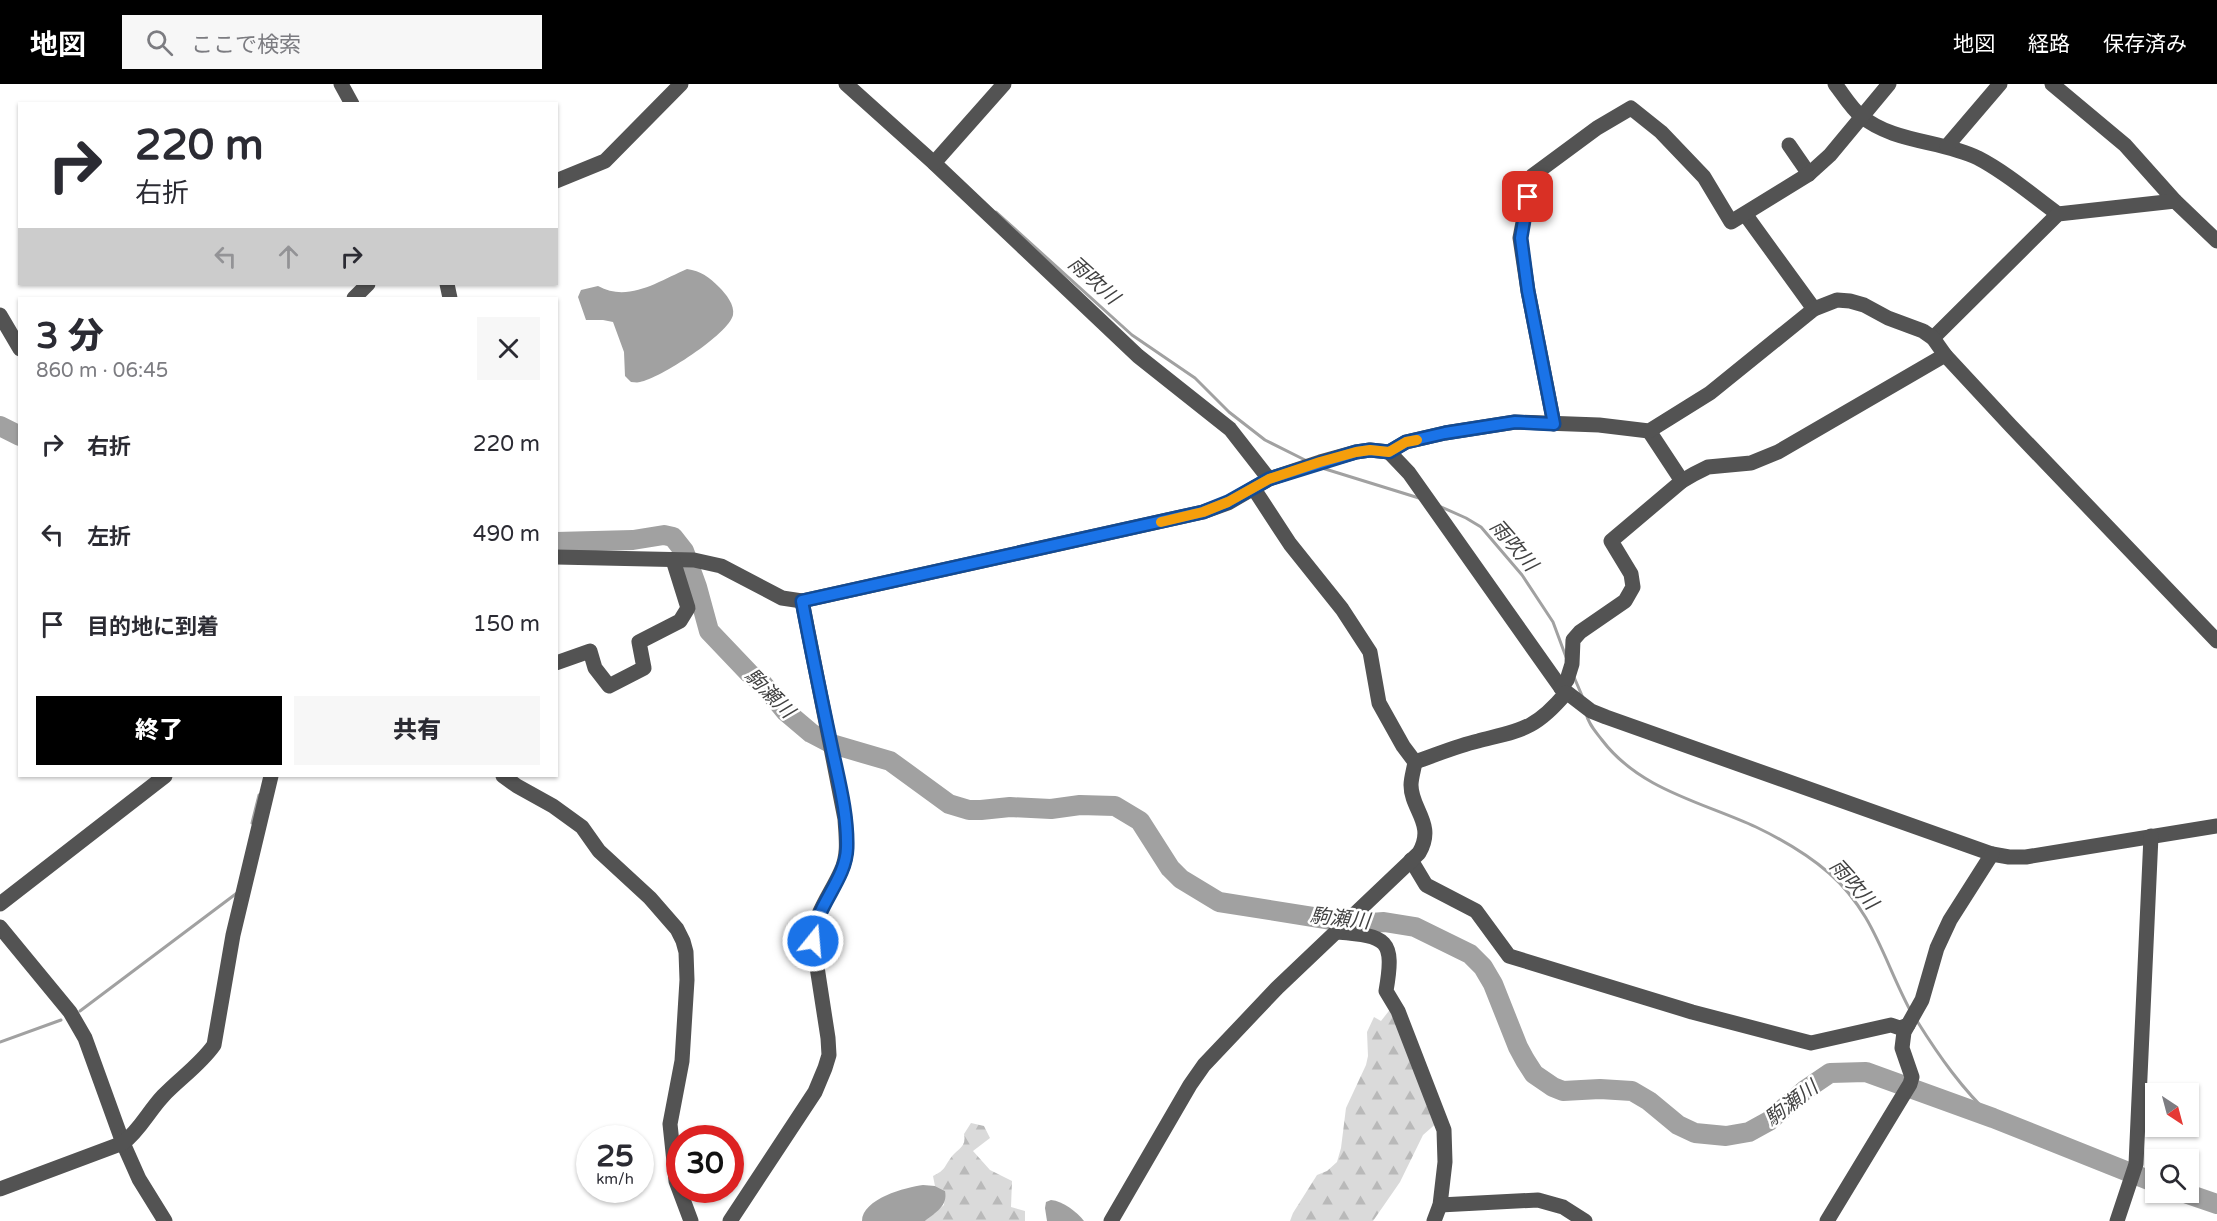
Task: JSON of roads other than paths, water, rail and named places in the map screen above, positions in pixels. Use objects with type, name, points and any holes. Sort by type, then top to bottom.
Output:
[{"type":"street","points":[[341,84],[351,102]]},
{"type":"street","points":[[558,180],[604,161],[681,84]]},
{"type":"street","points":[[846,84],[934,163],[1138,356],[1230,429],[1269,479]]},
{"type":"street","points":[[934,163],[1004,84]]},
{"type":"street","points":[[1835,84],[1862,116],[1894,135],[1947,146],[1978,158],[2058,214]]},
{"type":"street","points":[[1554,424],[1528,291],[1521,238],[1532,176],[1597,128],[1630,108],[1661,132],[1704,177],[1731,222],[1809,174],[1830,155],[1888,84]]},
{"type":"street","points":[[1947,146],[2000,84]]},
{"type":"street","points":[[2052,84],[2125,144],[2175,201],[2217,240]]},
{"type":"street","points":[[1789,145],[1809,174]]},
{"type":"street","points":[[1933,338],[2058,214],[2175,201]]},
{"type":"street","points":[[1745,214],[1814,309]]},
{"type":"street","points":[[355,297],[367,285]]},
{"type":"street","points":[[558,557],[682,560],[721,566],[782,598],[802,601],[1181,517],[1228,502],[1269,479],[1300,468],[1356,452],[1370,450],[1389,452],[1406,442],[1445,433],[1515,422],[1599,425],[1649,431],[1719,387],[1814,309],[1837,300],[1850,301],[1923,331],[1933,338],[1945,355],[2217,641]]},
{"type":"street","points":[[0,315],[18,346]]},
{"type":"street","points":[[1415,762],[1476,741],[1518,732],[1545,715],[1566,690],[1572,664],[1573,640],[1580,632],[1624,601],[1633,587],[1631,574],[1611,541],[1682,481],[1708,467],[1751,463],[1778,452],[1945,355]]},
{"type":"street","points":[[1649,431],[1682,481]]},
{"type":"street","points":[[1389,452],[1409,473],[1566,690],[1591,711],[1992,854],[2026,857],[2217,826]]},
{"type":"street","points":[[1111,1221],[1204,1065],[1276,988],[1411,860],[1425,843],[1424,826],[1411,787],[1415,762],[1379,704],[1370,652],[1342,609],[1290,544],[1254,489]]},
{"type":"street","points":[[558,662],[590,651],[595,668],[609,686],[644,668],[639,642],[680,621],[688,608],[682,560]]},
{"type":"street","points":[[730,1221],[815,1092],[829,1055],[813,941],[815,923],[842,870],[847,850],[845,819],[832,747],[802,601]]},
{"type":"street","points":[[0,904],[164,777]]},
{"type":"street","points":[[0,1189],[123,1143],[139,1129],[162,1097],[214,1046],[233,935],[271,777]]},
{"type":"street","points":[[503,777],[553,806],[582,827],[599,851],[650,898],[677,928],[687,963],[683,1049],[670,1124],[676,1181],[691,1221]]},
{"type":"street","points":[[2117,1221],[2136,1164],[2151,836]]},
{"type":"street","points":[[1827,1221],[1907,1090],[1912,1077],[1902,1048],[1904,1032],[1922,1000],[1938,948],[1950,920],[1992,854]]},
{"type":"street","points":[[1411,860],[1426,885],[1476,911],[1509,956],[1692,1012],[1811,1043],[1891,1025],[1900,1028],[1912,1019]]},
{"type":"street","points":[[1344,925],[1376,937],[1388,949],[1391,965],[1386,992],[1398,1011],[1444,1130],[1445,1162],[1440,1205],[1434,1221]]},
{"type":"street","points":[[0,927],[70,1012],[85,1038],[123,1143],[139,1179],[165,1221]]},
{"type":"street","points":[[1440,1205],[1538,1200],[1563,1207],[1585,1221]]},
{"type":"waterway","name":"雨吹川","points":[[996,212],[1132,335],[1195,378],[1229,412],[1265,440],[1305,460]]},
{"type":"waterway","name":"駒瀬川","points":[[0,426],[18,435]]},
{"type":"waterway","name":"雨吹川","points":[[1322,468],[1419,498]]},
{"type":"waterway","name":"雨吹川","points":[[1439,506],[1481,527],[1522,575],[1553,622],[1566,657]]},
{"type":"waterway","name":"駒瀬川","points":[[558,542],[633,540],[664,535],[673,537],[684,551],[709,631],[749,673],[763,684],[785,711],[811,733],[832,744],[890,761],[949,804],[969,810],[1010,807],[1051,809],[1080,805],[1115,806],[1140,821],[1170,868],[1181,879],[1219,902],[1357,924],[1384,922],[1415,927],[1470,954],[1483,967],[1493,984],[1525,1060],[1534,1074],[1553,1087],[1563,1091],[1600,1089],[1632,1091],[1649,1101],[1678,1125],[1695,1133],[1726,1136],[1749,1132],[1769,1121],[1805,1090],[1830,1073],[1866,1072],[1993,1118],[2145,1179]]},
{"type":"waterway","name":"雨吹川","points":[[1574,677],[1583,698]]},
{"type":"waterway","name":"雨吹川","points":[[1586,713],[1590,724],[1602,740],[1634,771],[1673,793],[1735,818],[1785,842],[1829,873],[1857,904],[1867,920],[1910,1010]]},
{"type":"waterway","points":[[252,823],[259,795]]},
{"type":"waterway","points":[[80,1011],[237,893]]},
{"type":"waterway","points":[[0,1042],[61,1020]]},
{"type":"waterway","name":"雨吹川","points":[[1917,1021],[1952,1072],[1993,1118]]},
{"type":"waterway","name":"駒瀬川","points":[[2199,1198],[2217,1204]]}]
